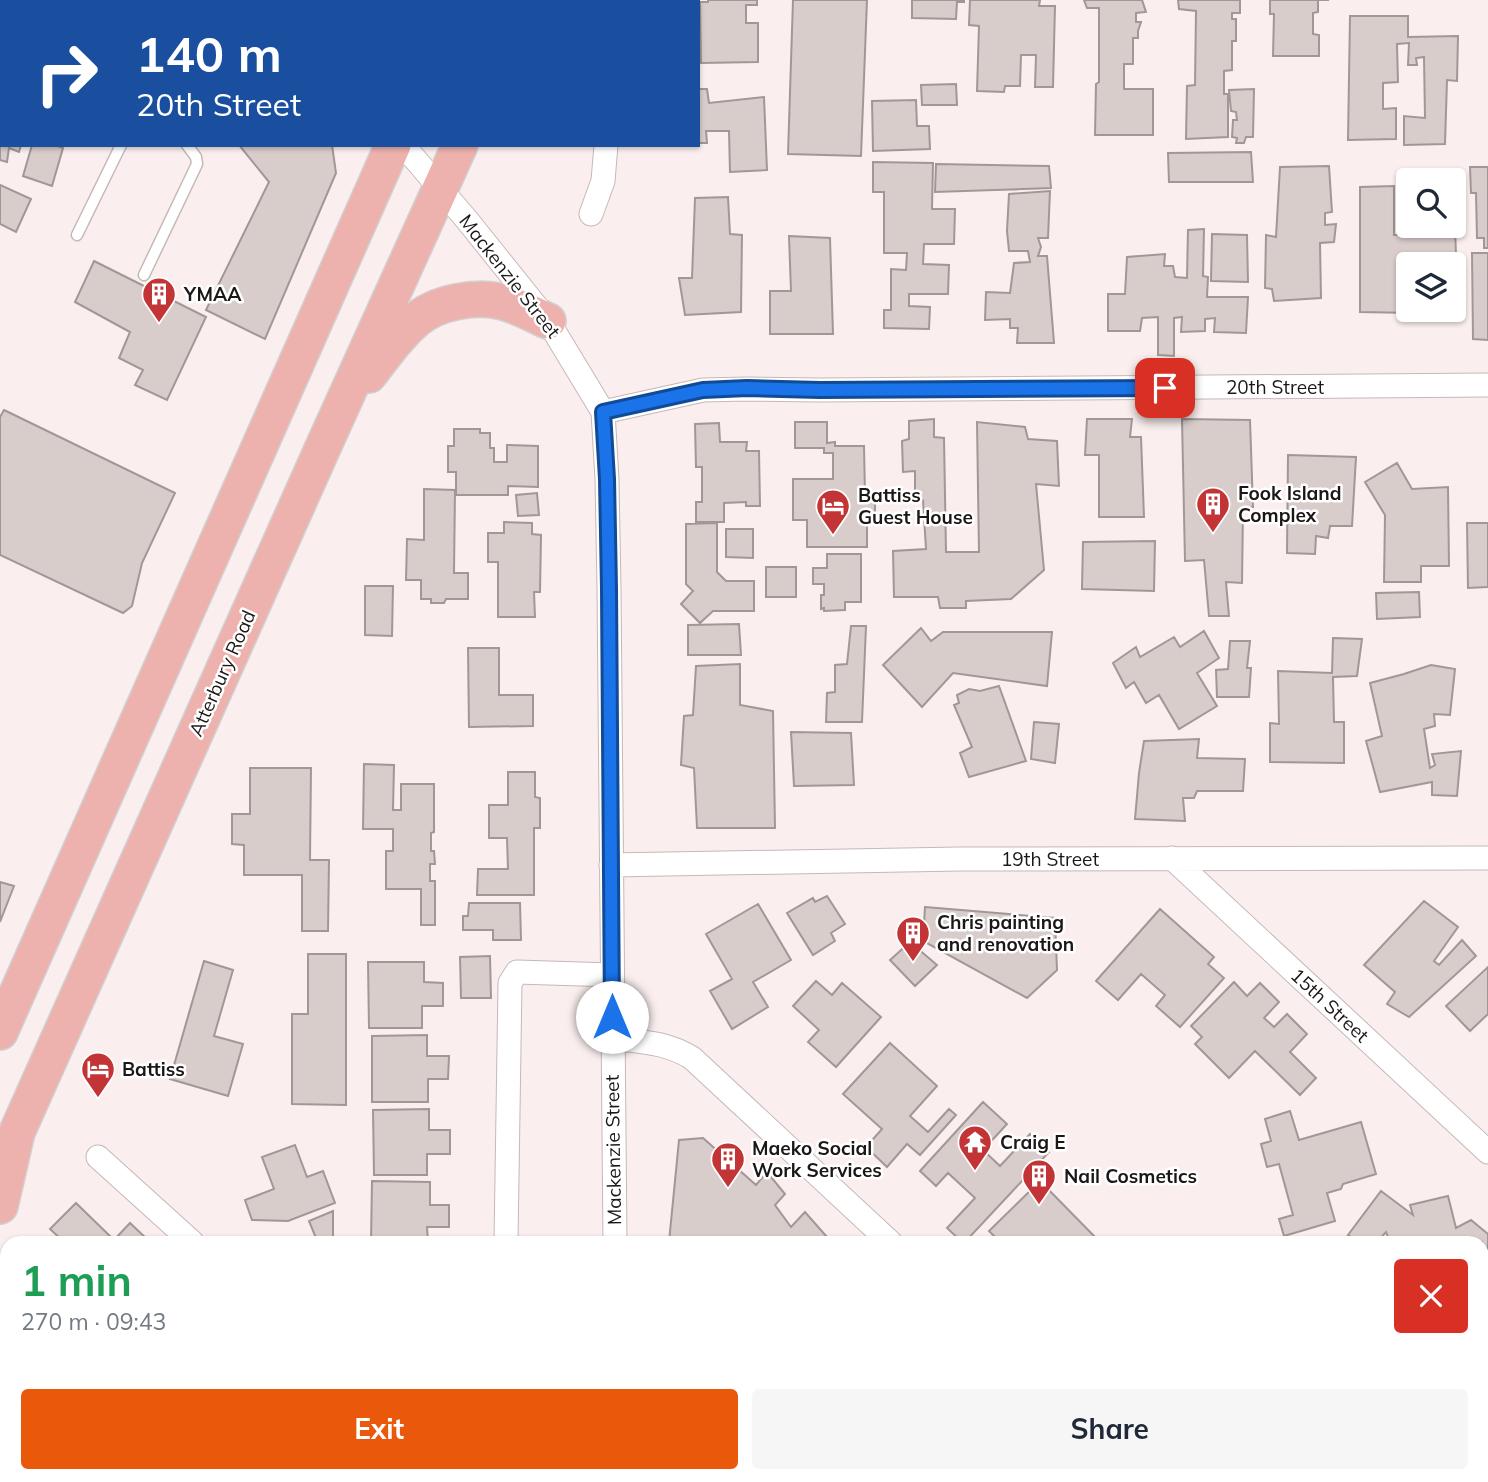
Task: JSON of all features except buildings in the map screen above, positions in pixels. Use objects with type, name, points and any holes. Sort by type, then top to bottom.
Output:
[{"type":"main road","points":[[0,1032],[392,147]]},
{"type":"main road","name":"Atterbury Road","points":[[0,1206],[17,1132],[459,147]]},
{"type":"main road","points":[[324,445],[369,374],[415,320],[442,305],[466,300],[504,302],[548,321]]},
{"type":"street","name":"Mackenzie Street","points":[[405,147],[548,321],[603,412],[609,575],[615,1236]]},
{"type":"street","points":[[591,214],[603,181],[606,147]]},
{"type":"street","name":"20th Street","points":[[603,412],[690,392],[747,388],[820,390],[1488,385]]},
{"type":"street","name":"15th Street","points":[[1172,858],[1488,1152]]},
{"type":"street","name":"19th Street","points":[[611,865],[973,859],[1488,858]]},
{"type":"street","points":[[506,1236],[510,983],[517,972],[612,975]]},
{"type":"street","points":[[612,1038],[664,1045],[678,1049],[692,1058],[884,1236]]},
{"type":"street","points":[[98,1157],[185,1236]]},
{"type":"lane","points":[[77,236],[120,147]]},
{"type":"lane","points":[[144,275],[197,164],[196,157],[188,147]]},
{"type":"place","name":"YMAA","points":[[159,324]]},
{"type":"place","name":"Fook Island Complex","points":[[1213,534]]},
{"type":"place","name":"Battiss Guest House","points":[[833,536]]},
{"type":"place","name":"Chris painting and renovation","points":[[913,963]]},
{"type":"place","name":"Battiss","points":[[98,1099]]},
{"type":"place","name":"Craig E","points":[[975,1172]]},
{"type":"place","name":"Maeko Social Work Services","points":[[728,1189]]},
{"type":"place","name":"Nail Cosmetics","points":[[1039,1206]]},
{"type":"route","points":[[612,1017],[609,588],[603,412],[690,392],[747,388],[1165,388]]}]
